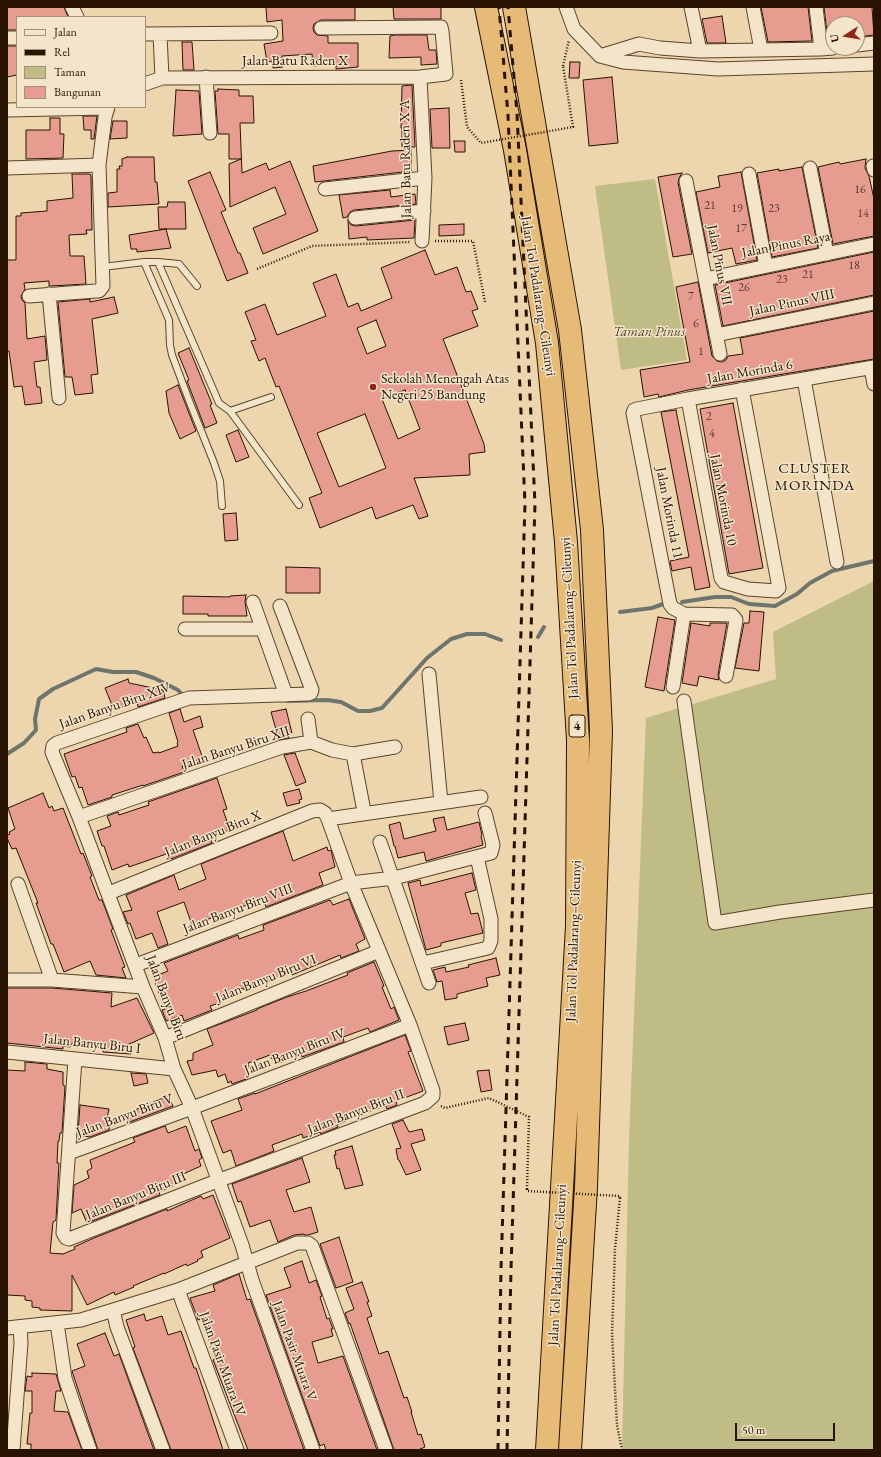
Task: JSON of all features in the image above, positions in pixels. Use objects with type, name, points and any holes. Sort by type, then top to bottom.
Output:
[{"type":"highway","name":"Jalan Tol Padalarang–Cileunyi","points":[[486,7],[515,150],[547,343],[566,542],[578,740],[577,926],[547,1450]]},
{"type":"highway","name":"Jalan Tol Padalarang–Cileunyi","points":[[514,7],[570,330],[592,530],[601,731],[586,1186],[570,1450]]},
{"type":"street","points":[[72,7],[76,16]]},
{"type":"street","points":[[566,7],[574,29],[600,56],[624,62],[718,69],[874,64]]},
{"type":"street","points":[[691,7],[700,51]]},
{"type":"street","points":[[753,7],[761,50]]},
{"type":"street","points":[[816,7],[825,41]]},
{"type":"street","name":"Jalan Batu Raden X","points":[[146,84],[162,78],[420,77],[446,74],[441,27],[321,28]]},
{"type":"street","points":[[146,34],[271,33]]},
{"type":"street","points":[[160,34],[162,78]]},
{"type":"street","points":[[600,56],[640,44],[660,48],[700,51],[825,48]]},
{"type":"street","points":[[206,77],[210,133]]},
{"type":"street","name":"Jalan Batu Raden X A","points":[[420,77],[425,178],[422,241]]},
{"type":"street","points":[[7,110],[107,108],[99,165],[103,286],[99,291],[29,296]]},
{"type":"street","points":[[7,168],[99,165]]},
{"type":"street","points":[[810,168],[827,254]]},
{"type":"street","points":[[749,174],[766,266]]},
{"type":"street","points":[[325,189],[425,178]]},
{"type":"street","name":"Jalan Pinus VII","points":[[686,182],[720,354]]},
{"type":"street","points":[[355,218],[424,211]]},
{"type":"street","name":"Jalan Pinus Raya","points":[[705,279],[874,244]]},
{"type":"street","points":[[49,294],[59,398]]},
{"type":"street","name":"Jalan Pinus VIII","points":[[716,335],[874,303]]},
{"type":"street","points":[[872,367],[874,384]]},
{"type":"street","name":"Jalan Morinda 6","points":[[634,410],[742,389],[872,367]]},
{"type":"street","points":[[804,379],[836,562]]},
{"type":"street","name":"Jalan Morinda 10","points":[[688,399],[721,578],[724,582],[748,589],[776,590],[779,588],[742,389]]},
{"type":"street","name":"Jalan Morinda 11","points":[[634,410],[633,413],[670,604],[684,614]]},
{"type":"street","points":[[253,602],[286,695]]},
{"type":"street","name":"Jalan Banyu Biru XIV","points":[[53,746],[56,743],[185,700],[308,694],[312,690],[280,606]]},
{"type":"street","points":[[673,687],[684,614],[732,615],[734,617],[736,620],[726,676]]},
{"type":"street","points":[[185,628],[262,629]]},
{"type":"street","points":[[429,674],[441,803]]},
{"type":"street","points":[[684,701],[715,923],[780,912],[874,900]]},
{"type":"street","points":[[308,719],[311,742]]},
{"type":"street","name":"Jalan Banyu Biru XII","points":[[79,818],[282,748],[311,742],[332,750],[353,754]]},
{"type":"street","name":"Jalan Banyu Biru","points":[[53,746],[53,756],[109,894],[143,987],[165,1038],[174,1069],[192,1108],[242,1244],[246,1263]]},
{"type":"street","points":[[363,806],[353,754],[395,747]]},
{"type":"street","points":[[429,1100],[433,1096],[434,1091],[410,1025],[351,883],[328,819],[481,797]]},
{"type":"street","name":"Jalan Banyu Biru X","points":[[109,894],[312,811],[320,810],[328,819]]},
{"type":"street","name":"Jalan Banyu Biru VIII","points":[[136,965],[351,883],[394,878],[491,853],[493,845],[485,813]]},
{"type":"street","points":[[380,842],[394,878],[429,983]]},
{"type":"street","points":[[423,963],[488,948],[491,941],[491,919],[477,857]]},
{"type":"street","points":[[18,884],[52,980]]},
{"type":"street","name":"Jalan Banyu Biru VI","points":[[165,1038],[379,951]]},
{"type":"street","points":[[7,980],[52,980],[143,987]]},
{"type":"street","name":"Jalan Banyu Biru IV","points":[[192,1108],[410,1025]]},
{"type":"street","name":"Jalan Banyu Biru I","points":[[7,1052],[174,1069]]},
{"type":"street","points":[[69,1153],[75,1059]]},
{"type":"street","name":"Jalan Banyu Biru II","points":[[219,1181],[426,1103],[429,1100]]},
{"type":"street","name":"Jalan Banyu Biru V","points":[[69,1153],[192,1108]]},
{"type":"street","name":"Jalan Banyu Biru III","points":[[69,1153],[63,1233],[66,1238],[73,1238],[219,1181]]},
{"type":"street","points":[[7,1328],[81,1320],[178,1290],[297,1243],[305,1243],[312,1246],[386,1450]]},
{"type":"street","name":"Jalan Pasir Muara V","points":[[246,1263],[313,1450]]},
{"type":"street","name":"Jalan Pasir Muara IV","points":[[178,1290],[237,1450]]},
{"type":"street","points":[[113,1310],[117,1326],[163,1450]]},
{"type":"street","points":[[57,1323],[65,1378],[90,1450]]},
{"type":"street","points":[[13,1450],[21,1343],[20,1327]]},
{"type":"lane","points":[[144,262],[169,320],[170,345],[172,354],[220,481],[222,506]]},
{"type":"lane","points":[[102,267],[144,262],[179,264],[197,286]]},
{"type":"lane","points":[[158,262],[220,403],[230,411],[299,505]]},
{"type":"lane","points":[[230,411],[271,397]]},
{"type":"path","points":[[461,80],[467,127],[481,143],[573,127],[563,66],[567,45],[574,29]]},
{"type":"path","points":[[256,269],[312,246],[422,241],[473,242],[485,302]]},
{"type":"path","points":[[429,1100],[445,1108],[489,1098],[529,1117],[527,1191],[620,1196],[615,1249],[612,1334],[617,1425],[622,1450]]},
{"type":"green space","name":"Taman Pinus","points":[[655,179],[687,360],[621,370],[595,186]]},
{"type":"green space","points":[[874,581],[874,1450],[622,1450],[629,1139],[646,718],[776,679],[773,632]]},
{"type":"building","points":[[7,7],[64,7],[68,16],[16,16],[16,30],[7,30]]},
{"type":"building","points":[[266,7],[355,7],[355,20],[321,20],[314,24],[313,28],[317,35],[328,36],[328,43],[358,43],[358,67],[336,69],[336,64],[313,66],[312,54],[282,56],[283,67],[273,68],[272,61],[267,62],[264,44],[283,41],[282,20],[267,22]]},
{"type":"building","points":[[393,7],[441,7],[441,19],[394,19]]},
{"type":"building","points":[[761,7],[808,7],[812,41],[768,42]]},
{"type":"building","points":[[824,7],[872,7],[874,35],[865,36],[865,16],[825,16]]},
{"type":"building","points":[[722,16],[726,43],[707,43],[702,19]]},
{"type":"building","points":[[427,35],[429,50],[436,50],[437,64],[421,65],[421,57],[389,58],[390,36]]},
{"type":"building","points":[[182,42],[192,42],[194,70],[183,70]]},
{"type":"building","points":[[7,46],[16,46],[16,75],[7,77]]},
{"type":"building","points":[[570,62],[580,62],[579,78],[569,78]]},
{"type":"building","points":[[612,77],[618,143],[589,146],[583,80]]},
{"type":"building","points":[[412,85],[415,147],[402,147],[402,86]]},
{"type":"building","points":[[218,89],[239,90],[239,96],[253,96],[254,123],[240,123],[242,173],[266,163],[269,170],[290,161],[318,231],[263,254],[253,228],[286,214],[275,187],[230,207],[229,164],[241,159],[229,159],[229,134],[218,134],[215,91],[218,91]]},
{"type":"building","points":[[176,90],[199,91],[202,134],[173,136]]},
{"type":"building","points":[[449,108],[450,148],[432,148],[430,109]]},
{"type":"building","points":[[83,116],[97,116],[94,139],[91,139],[91,130],[84,130]]},
{"type":"building","points":[[50,118],[60,118],[60,134],[64,134],[63,158],[26,159],[26,130],[50,130]]},
{"type":"building","points":[[113,121],[127,121],[127,138],[110,139]]},
{"type":"building","points":[[454,141],[465,141],[465,152],[455,152]]},
{"type":"building","points":[[411,150],[411,171],[315,182],[313,166],[392,151]]},
{"type":"building","points":[[127,157],[154,157],[155,182],[157,182],[159,204],[108,207],[108,193],[117,192],[117,169],[120,169],[119,166],[122,166],[122,159]]},
{"type":"building","points":[[866,159],[865,168],[869,176],[874,199],[874,236],[833,244],[818,167],[839,162],[840,164]]},
{"type":"building","points":[[802,167],[818,248],[772,257],[757,173]]},
{"type":"building","points":[[210,172],[226,210],[221,212],[248,273],[227,281],[188,181]]},
{"type":"building","points":[[741,172],[757,260],[736,264],[732,248],[708,253],[696,192],[720,187],[718,176]]},
{"type":"building","points":[[682,173],[678,183],[692,254],[673,257],[658,177]]},
{"type":"building","points":[[72,174],[90,174],[91,176],[92,230],[86,230],[87,234],[69,235],[70,256],[84,256],[86,284],[49,286],[49,281],[24,283],[25,289],[21,296],[25,303],[27,339],[45,336],[47,360],[34,362],[37,387],[40,387],[42,403],[25,405],[22,386],[14,387],[9,351],[7,351],[7,260],[16,260],[16,216],[21,216],[21,213],[47,211],[47,201],[73,198]]},
{"type":"building","points":[[390,190],[391,197],[415,194],[416,204],[354,210],[350,212],[347,217],[343,218],[339,195]]},
{"type":"building","points":[[168,202],[185,202],[186,229],[159,229],[158,207],[167,207]]},
{"type":"building","points":[[348,220],[351,225],[356,226],[415,220],[414,238],[367,240],[367,237],[349,239]]},
{"type":"building","points":[[464,224],[464,235],[439,236],[439,225]]},
{"type":"building","points":[[166,229],[171,248],[137,252],[137,249],[131,249],[129,235]]},
{"type":"building","points":[[425,250],[435,275],[457,267],[466,292],[471,291],[478,309],[472,311],[478,326],[443,339],[484,444],[485,452],[469,454],[470,475],[414,478],[428,516],[419,519],[413,505],[376,519],[372,507],[320,528],[309,498],[322,493],[279,386],[276,387],[265,358],[259,361],[251,341],[256,340],[245,312],[265,304],[277,335],[326,316],[313,283],[336,274],[348,307],[358,303],[361,311],[392,298],[381,268]],"holes":[[[376,320],[386,346],[367,354],[357,328]],[[405,390],[420,429],[398,439],[382,399]],[[365,414],[386,468],[339,487],[317,433]]]},
{"type":"building","points":[[874,252],[874,295],[723,326],[715,285]]},
{"type":"building","points":[[698,282],[712,356],[717,361],[722,362],[726,360],[728,356],[743,354],[740,338],[874,311],[874,359],[688,390],[659,397],[658,394],[644,397],[640,370],[690,362],[676,287]]},
{"type":"building","points":[[114,297],[118,313],[92,319],[98,374],[91,375],[93,393],[75,395],[72,377],[65,377],[58,302],[90,299],[90,302]]},
{"type":"building","points":[[189,348],[212,404],[210,405],[217,423],[205,428],[187,381],[189,380],[178,353]]},
{"type":"building","points":[[178,385],[196,431],[180,439],[169,413],[166,391]]},
{"type":"building","points":[[733,403],[763,568],[729,574],[700,409]]},
{"type":"building","points":[[676,410],[710,587],[695,590],[691,567],[672,571],[670,561],[689,557],[661,412]]},
{"type":"building","points":[[238,430],[249,457],[236,462],[226,435]]},
{"type":"building","points":[[236,513],[238,540],[225,541],[223,514]]},
{"type":"building","points":[[286,567],[320,568],[320,593],[286,593]]},
{"type":"building","points":[[246,595],[245,601],[247,616],[208,616],[208,614],[183,614],[183,596],[230,597]]},
{"type":"building","points":[[750,611],[764,612],[759,671],[735,668],[744,623],[749,623]]},
{"type":"building","points":[[658,617],[675,620],[664,691],[645,687]]},
{"type":"building","points":[[691,623],[710,626],[710,623],[727,623],[718,675],[719,680],[699,676],[697,686],[682,683]]},
{"type":"building","points":[[128,679],[129,683],[163,690],[165,698],[138,707],[137,701],[114,710],[105,688]]},
{"type":"building","points":[[180,709],[184,722],[200,716],[203,727],[193,730],[203,759],[182,766],[184,772],[112,795],[112,797],[88,805],[82,787],[79,788],[75,776],[72,777],[64,754],[127,732],[126,728],[138,724],[153,753],[159,753],[178,746],[169,713]]},
{"type":"building","points":[[286,709],[292,733],[288,734],[289,738],[279,740],[271,712]]},
{"type":"building","points":[[295,753],[306,782],[296,786],[284,755]]},
{"type":"building","points":[[217,778],[227,809],[223,810],[230,830],[210,837],[212,843],[171,859],[169,853],[129,867],[128,864],[112,870],[97,831],[111,826],[107,816],[118,812],[119,815],[149,805],[148,802]]},
{"type":"building","points":[[299,789],[302,799],[299,800],[300,803],[287,806],[283,793]]},
{"type":"building","points":[[43,793],[49,808],[52,806],[54,811],[63,808],[81,854],[83,853],[92,876],[90,877],[99,900],[102,900],[113,929],[111,930],[125,967],[122,968],[126,978],[96,975],[90,961],[64,972],[53,944],[51,944],[36,903],[38,903],[16,848],[12,849],[7,838],[7,835],[10,834],[9,832],[15,829],[8,808]]},
{"type":"building","points":[[444,817],[447,830],[479,822],[483,845],[426,861],[424,852],[398,858],[389,825],[400,822],[404,839],[436,831],[433,819]]},
{"type":"building","points":[[283,831],[293,861],[327,847],[328,851],[331,850],[335,867],[319,873],[323,885],[266,907],[263,899],[192,925],[184,902],[157,912],[168,944],[158,948],[152,933],[136,939],[130,923],[128,924],[123,912],[132,910],[126,895],[174,875],[179,890],[206,879],[201,864]]},
{"type":"building","points":[[472,873],[476,890],[465,893],[471,914],[478,913],[483,933],[441,943],[441,946],[426,950],[408,883],[420,880],[421,886]]},
{"type":"building","points":[[349,899],[365,939],[356,944],[359,951],[341,958],[340,955],[292,975],[292,973],[244,990],[243,988],[217,997],[219,1003],[210,1006],[212,1010],[184,1021],[182,1015],[166,1021],[162,1010],[165,1009],[153,977],[168,971],[164,963],[238,935],[239,939],[264,930],[263,925],[330,900],[333,905]]},
{"type":"building","points":[[496,958],[500,975],[486,978],[488,986],[457,994],[457,998],[445,1000],[442,981],[437,982],[433,970],[445,967],[446,972],[469,967],[468,965]]},
{"type":"building","points":[[374,962],[384,986],[382,987],[391,1009],[394,1007],[399,1020],[370,1032],[368,1028],[343,1037],[344,1042],[302,1057],[301,1054],[279,1063],[277,1058],[272,1059],[270,1055],[248,1063],[251,1073],[248,1075],[249,1078],[232,1084],[231,1081],[228,1083],[225,1074],[218,1077],[216,1070],[192,1075],[187,1061],[193,1060],[193,1053],[213,1045],[207,1029],[287,997],[348,975],[347,973]]},
{"type":"building","points":[[7,988],[52,988],[112,993],[111,1007],[137,998],[154,1033],[127,1045],[131,1054],[103,1052],[103,1048],[71,1044],[70,1047],[63,1046],[63,1049],[7,1043]]},
{"type":"building","points":[[465,1023],[469,1040],[448,1045],[444,1027]]},
{"type":"building","points":[[405,1035],[411,1051],[408,1052],[423,1091],[396,1101],[397,1105],[387,1109],[386,1106],[349,1119],[337,1125],[338,1127],[321,1134],[320,1132],[303,1138],[302,1134],[272,1145],[274,1151],[236,1166],[231,1150],[223,1153],[211,1121],[242,1110],[238,1099],[255,1094]]},
{"type":"building","points":[[25,1062],[47,1064],[47,1069],[63,1072],[63,1085],[65,1086],[62,1133],[60,1133],[58,1141],[57,1163],[59,1163],[56,1220],[53,1222],[50,1253],[63,1254],[94,1238],[167,1209],[167,1211],[201,1196],[203,1199],[213,1195],[230,1238],[201,1251],[203,1257],[197,1260],[198,1261],[164,1273],[115,1295],[114,1292],[87,1305],[72,1275],[72,1311],[40,1310],[40,1308],[32,1307],[32,1301],[25,1300],[25,1296],[7,1295],[7,1070],[25,1071]]},
{"type":"building","points":[[489,1070],[492,1090],[481,1092],[477,1071]]},
{"type":"building","points":[[131,1073],[146,1074],[148,1083],[134,1086]]},
{"type":"building","points":[[168,1096],[173,1106],[127,1123],[123,1115]]},
{"type":"building","points":[[80,1105],[109,1109],[106,1123],[111,1120],[109,1130],[90,1137],[78,1135]]},
{"type":"building","points":[[403,1120],[409,1132],[422,1129],[425,1140],[411,1144],[421,1170],[406,1175],[398,1160],[396,1149],[401,1148],[392,1124]]},
{"type":"building","points":[[165,1126],[168,1133],[186,1126],[195,1151],[199,1149],[202,1158],[199,1160],[201,1166],[174,1178],[177,1184],[159,1192],[160,1195],[87,1223],[81,1209],[72,1213],[74,1185],[89,1178],[87,1171],[92,1168],[90,1160],[135,1142],[133,1138]]},
{"type":"building","points":[[352,1146],[363,1185],[345,1189],[339,1168],[337,1169],[334,1155],[336,1155],[335,1151]]},
{"type":"building","points":[[302,1158],[310,1182],[286,1190],[294,1212],[311,1207],[318,1232],[308,1235],[294,1235],[278,1242],[270,1220],[250,1227],[241,1201],[238,1202],[232,1184]]},
{"type":"building","points":[[339,1237],[353,1282],[336,1288],[320,1244]]},
{"type":"building","points":[[302,1261],[309,1283],[316,1280],[322,1296],[320,1297],[327,1319],[329,1318],[333,1329],[331,1329],[333,1336],[312,1342],[318,1363],[343,1356],[377,1450],[326,1450],[324,1444],[320,1446],[266,1295],[291,1287],[284,1268]]},
{"type":"building","points":[[239,1274],[247,1300],[250,1299],[304,1450],[248,1450],[213,1360],[215,1359],[202,1319],[198,1320],[190,1298],[215,1291],[213,1285]]},
{"type":"building","points":[[362,1282],[372,1316],[367,1318],[379,1354],[388,1351],[404,1398],[407,1397],[418,1435],[421,1434],[425,1447],[418,1450],[394,1450],[350,1323],[349,1324],[345,1313],[354,1309],[346,1288]]},
{"type":"building","points":[[144,1314],[146,1321],[162,1316],[168,1335],[181,1331],[194,1368],[196,1368],[223,1450],[171,1450],[133,1348],[135,1347],[126,1320]]},
{"type":"building","points":[[105,1333],[114,1356],[119,1354],[154,1450],[98,1450],[72,1371],[85,1366],[77,1344]]},
{"type":"building","points":[[32,1373],[56,1374],[61,1391],[56,1391],[54,1411],[68,1412],[82,1450],[31,1450],[31,1444],[27,1444],[30,1413],[32,1413],[32,1391],[25,1391],[27,1376],[32,1377]]},
{"type":"waterway","points":[[682,602],[715,597],[731,597],[749,604],[775,606],[797,594],[810,583],[832,571],[874,561]]},
{"type":"waterway","points":[[620,612],[652,608],[663,604]]},
{"type":"waterway","points":[[538,637],[544,627]]},
{"type":"waterway","points":[[287,701],[327,700],[341,702],[358,711],[370,711],[382,708],[427,658],[451,639],[467,634],[485,634],[501,640]]},
{"type":"waterway","points":[[7,754],[24,743],[36,730],[35,719],[39,699],[53,689],[96,669],[113,672],[136,672],[154,678],[178,690],[184,697]]},
{"type":"railway","points":[[498,1450],[501,1269],[525,504],[508,115],[499,7]]},
{"type":"railway","points":[[507,1450],[511,1269],[535,504],[517,113],[508,7]]},
{"type":"place","name":"Sekolah Menengah Atas Negeri 25 Bandung","points":[[373,387]]},
{"type":"district","name":"CLUSTER MORINDA","points":[[815,478]]}]
